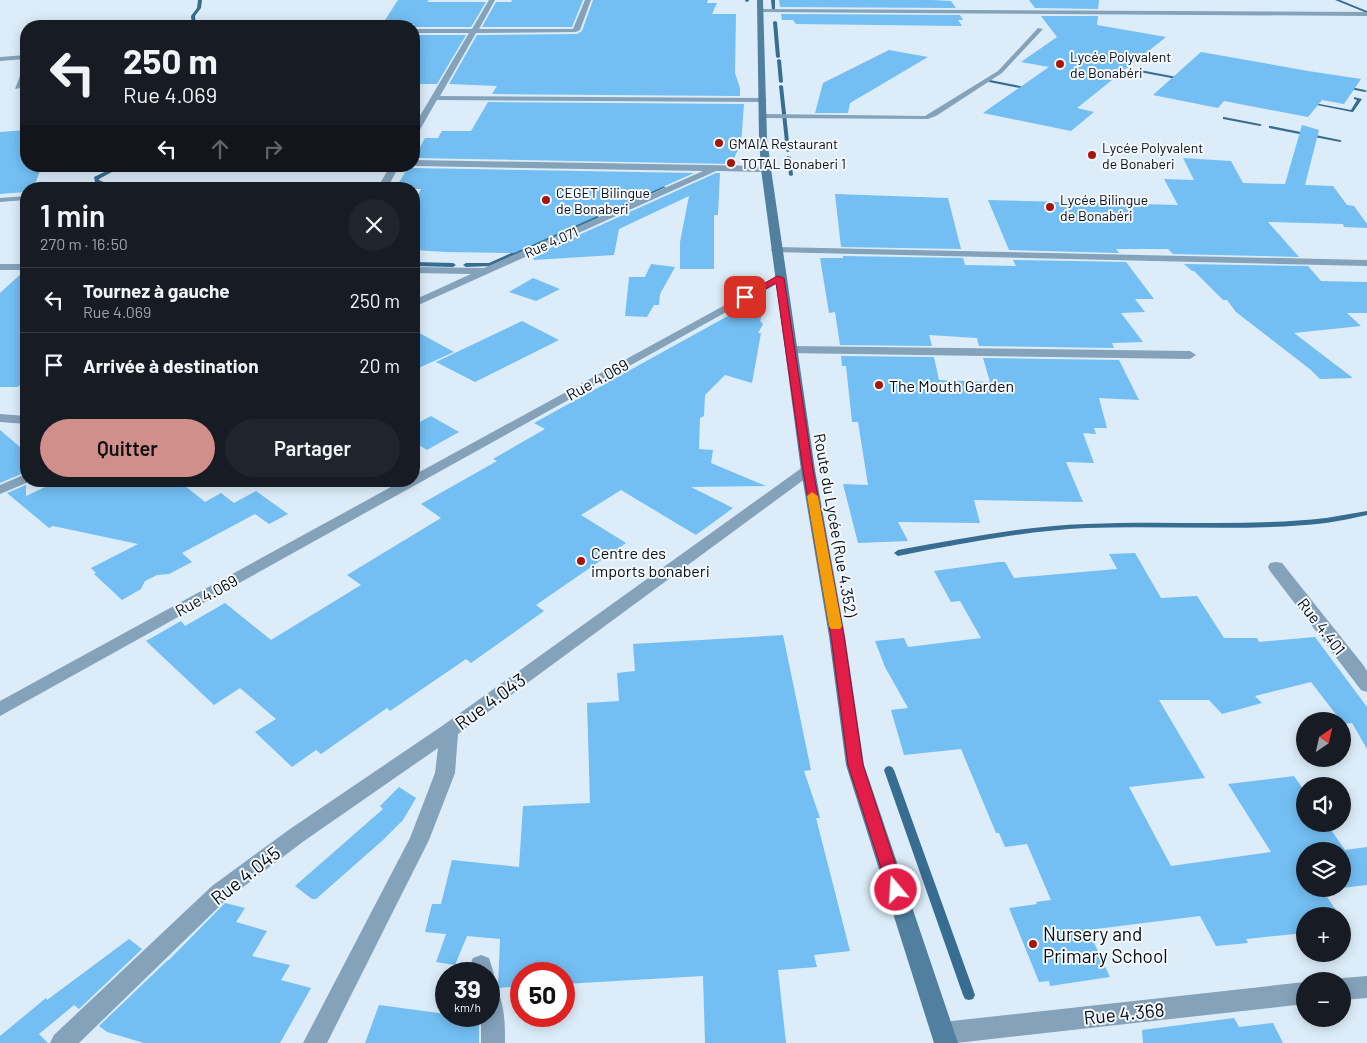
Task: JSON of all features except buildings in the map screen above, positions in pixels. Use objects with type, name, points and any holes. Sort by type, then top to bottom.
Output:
[{"type":"main road","name":"Route du Lycée (Rue 4.352)","points":[[760,6],[764,108],[763,138],[776,250],[808,470],[837,636],[855,765],[944,1038]]},
{"type":"street","points":[[420,120],[492,0]]},
{"type":"street","points":[[420,30],[576,31],[588,0]]},
{"type":"street","points":[[760,6],[1367,14]]},
{"type":"street","points":[[1352,15],[1367,21]]},
{"type":"street","points":[[433,98],[764,108]]},
{"type":"street","points":[[420,163],[766,169]]},
{"type":"street","name":"Rue 4.071","points":[[420,301],[716,168]]},
{"type":"street","points":[[776,250],[1367,263]]},
{"type":"street","points":[[0,267],[20,267]]},
{"type":"street","points":[[420,270],[487,271]]},
{"type":"street","name":"Rue 4.069","points":[[420,477],[780,278]]},
{"type":"street","points":[[791,350],[1190,355]]},
{"type":"street","points":[[0,418],[20,420]]},
{"type":"street","name":"Rue 4.043","points":[[315,1043],[419,840],[445,772],[449,731],[808,470]]},
{"type":"street","points":[[0,490],[20,481]]},
{"type":"street","name":"Rue 4.069","points":[[0,710],[402,487]]},
{"type":"street","name":"Rue 4.401","points":[[1276,567],[1367,685]]},
{"type":"street","name":"Rue 4.045","points":[[62,1043],[219,893],[297,834],[449,731]]},
{"type":"street","points":[[1351,988],[1367,986]]},
{"type":"street","name":"Rue 4.368","points":[[944,1038],[1296,994]]},
{"type":"street","points":[[493,1027],[493,1043]]},
{"type":"lane","points":[[764,108],[926,118],[934,115],[1000,72],[1040,29]]},
{"type":"lane","points":[[0,59],[20,57]]},
{"type":"lane","points":[[17,88],[20,81]]},
{"type":"lane","points":[[0,200],[20,198]]},
{"type":"waterway","points":[[193,20],[193,16],[199,8],[200,0]]},
{"type":"waterway","points":[[773,0],[774,10]]},
{"type":"waterway","points":[[1337,0],[1367,12]]},
{"type":"waterway","points":[[775,22],[778,57]]},
{"type":"waterway","points":[[779,60],[781,82]]},
{"type":"waterway","points":[[1135,70],[1182,79]]},
{"type":"waterway","points":[[990,81],[1030,89]]},
{"type":"waterway","points":[[781,86],[788,151]]},
{"type":"waterway","points":[[1346,87],[1365,91]]},
{"type":"waterway","points":[[1309,103],[1352,111],[1360,99],[1355,98]]},
{"type":"waterway","points":[[1224,118],[1260,125]]},
{"type":"waterway","points":[[1271,127],[1340,141]]},
{"type":"waterway","points":[[789,157],[791,175]]},
{"type":"waterway","points":[[99,182],[96,178],[108,172]]},
{"type":"waterway","points":[[607,212],[664,187]]},
{"type":"waterway","points":[[466,265],[490,265],[596,217]]},
{"type":"waterway","points":[[420,264],[453,265]]},
{"type":"waterway","points":[[898,553],[992,536],[1062,527],[1289,523],[1330,520],[1367,513]]},
{"type":"waterway","points":[[889,770],[969,995]]},
{"type":"slow traffic","points":[[812,496],[836,626]]},
{"type":"place","name":"Lycée Polyvalent de Bonabéri","points":[[1060,64]]},
{"type":"place","name":"GMAIA Restaurant","points":[[719,143]]},
{"type":"place","name":"Lycée Polyvalent de Bonaberi","points":[[1092,155]]},
{"type":"place","name":"TOTAL Bonaberi 1","points":[[731,163]]},
{"type":"place","name":"CEGET Bilingue de Bonaberi","points":[[546,200]]},
{"type":"place","name":"Lycée Bilingue de Bonabéri","points":[[1050,207]]},
{"type":"place","name":"The Mouth Garden","points":[[879,385]]},
{"type":"place","name":"Centre des imports bonaberi","points":[[581,561]]},
{"type":"place","name":"Nursery and Primary School","points":[[1033,944]]},
{"type":"route","points":[[745,297],[780,278],[808,470],[837,636],[855,765],[896,890]]}]
